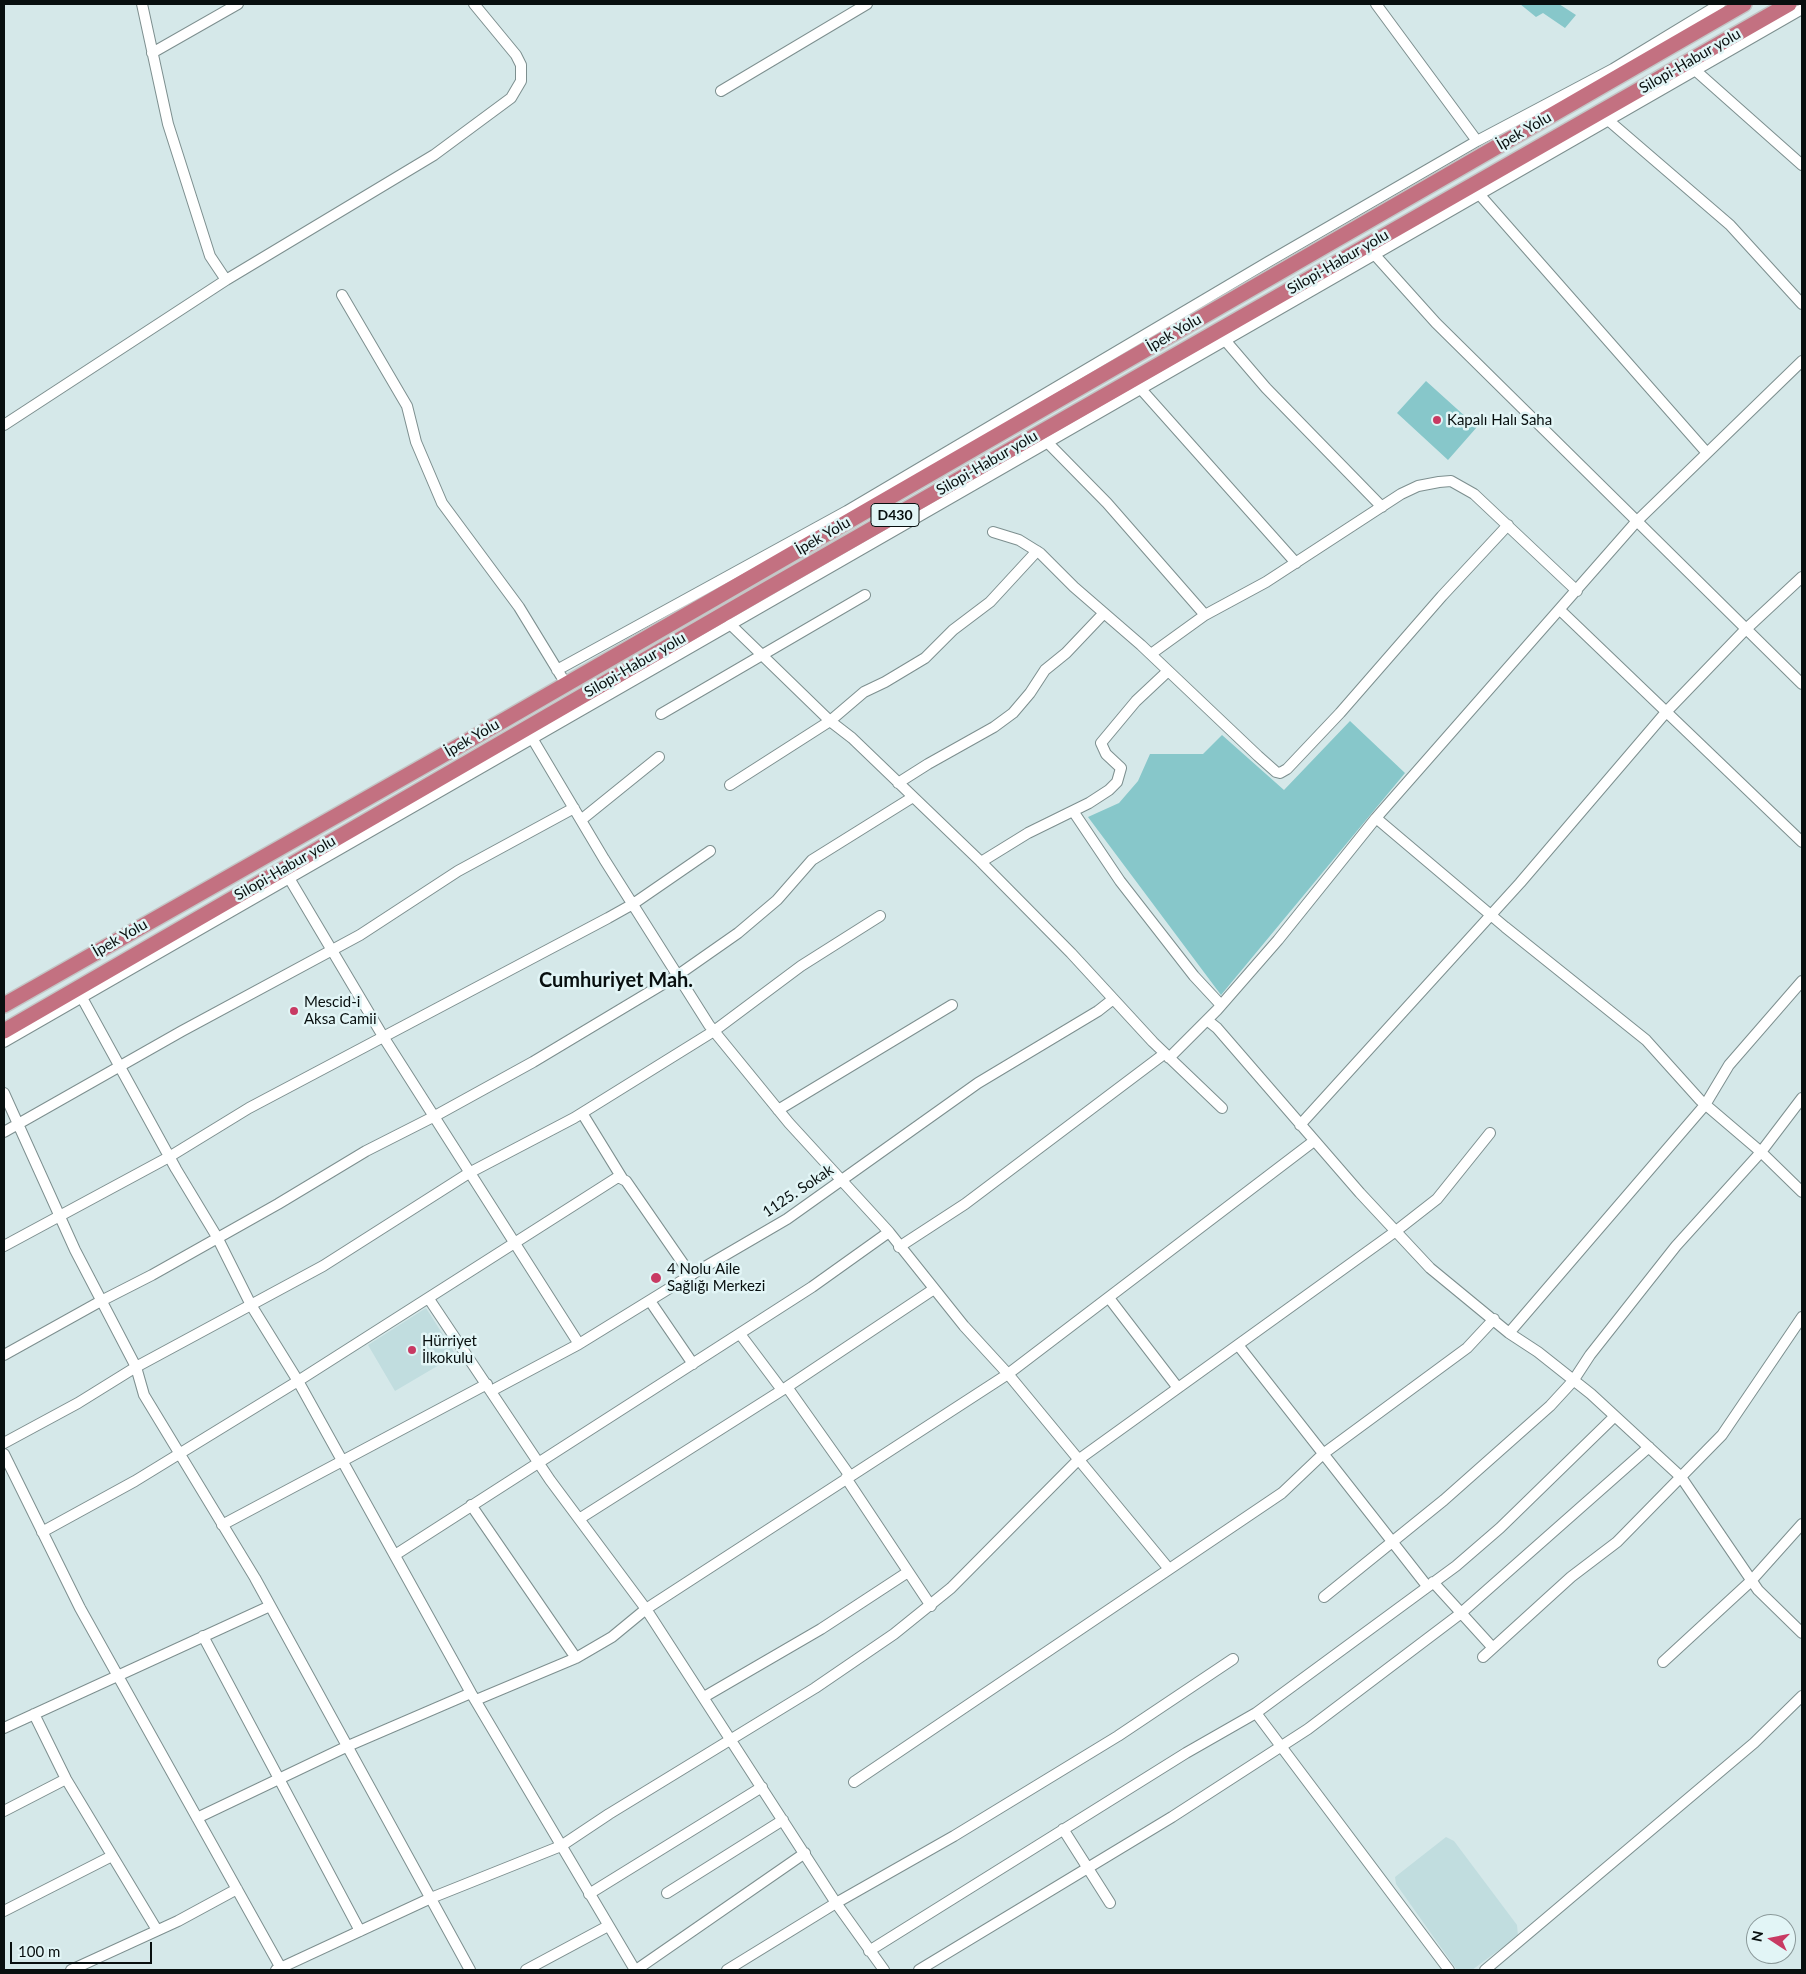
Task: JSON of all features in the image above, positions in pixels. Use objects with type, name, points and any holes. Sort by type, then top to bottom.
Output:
[{"type":"highway","name":"İpek Yolu","points":[[4,1005],[401,779],[1744,4]]},
{"type":"highway","name":"Silopi-Habur yolu","points":[[4,1031],[411,795],[1790,4]]},
{"type":"highway","points":[[401,779],[411,795]]},
{"type":"street","points":[[142,4],[164,107],[196,213],[210,256],[226,280]]},
{"type":"street","points":[[152,53],[238,4]]},
{"type":"street","points":[[4,425],[226,280],[434,155],[516,93],[522,76],[519,60],[474,4]]},
{"type":"street","points":[[721,92],[867,4]]},
{"type":"street","points":[[1376,4],[1477,141]]},
{"type":"street","points":[[557,670],[848,511],[1477,141],[1613,68],[1720,4]]},
{"type":"street","points":[[4,1042],[81,996],[1048,443],[1224,339],[1802,9]]},
{"type":"street","points":[[1695,70],[1802,165]]},
{"type":"street","points":[[1608,120],[1730,225],[1802,304]]},
{"type":"street","points":[[1479,194],[1707,453]]},
{"type":"street","points":[[1374,254],[1436,323],[1745,630],[1802,684]]},
{"type":"street","points":[[342,295],[407,406],[416,442],[442,503],[519,607],[566,684]]},
{"type":"street","points":[[1224,339],[1266,388],[1382,507]]},
{"type":"street","points":[[899,1246],[965,1204],[1167,1056],[1207,1020],[1278,940],[1376,818],[1636,522],[1802,361]]},
{"type":"street","points":[[1140,388],[1296,563]]},
{"type":"street","points":[[1048,443],[1107,503],[1205,615]]},
{"type":"street","points":[[1151,654],[1205,615],[1296,563],[1401,494],[1418,486],[1451,481],[1474,494],[1577,591]]},
{"type":"street","points":[[993,532],[1019,540],[1037,551],[1151,654],[1276,772],[1283,772],[1340,713],[1442,596],[1508,525]]},
{"type":"street","points":[[730,785],[830,721],[864,692],[925,658],[953,630],[990,602],[1037,551]]},
{"type":"street","points":[[1300,1125],[1491,914],[1667,712],[1745,630],[1802,577]]},
{"type":"street","points":[[661,714],[865,595]]},
{"type":"street","points":[[1560,610],[1802,842]]},
{"type":"street","points":[[898,783],[994,727],[1013,713],[1030,693],[1045,670],[1066,653],[1104,613]]},
{"type":"street","points":[[730,624],[830,721],[852,738],[981,862],[1071,953],[1112,1000],[1222,1108]]},
{"type":"street","points":[[981,862],[1028,833],[1108,790],[1117,782],[1121,768],[1106,754],[1101,743],[1136,701],[1168,671]]},
{"type":"street","points":[[532,738],[633,904],[714,1031],[778,1110],[889,1232],[934,1289],[1008,1374],[1169,1569]]},
{"type":"street","points":[[581,820],[660,757]]},
{"type":"street","points":[[4,1355],[101,1301],[152,1276],[366,1151],[435,1116],[533,1062],[678,975],[738,933],[777,900],[812,860],[913,797]]},
{"type":"street","points":[[4,1132],[182,1031],[360,935],[458,871],[574,808]]},
{"type":"street","points":[[1073,810],[1120,881],[1194,976],[1221,1005]]},
{"type":"street","points":[[1376,818],[1646,1040],[1705,1105],[1761,1152],[1802,1192]]},
{"type":"street","points":[[4,1246],[170,1157],[249,1108],[384,1038],[633,904],[710,851]]},
{"type":"street","points":[[289,878],[384,1038],[435,1116],[512,1243],[578,1344]]},
{"type":"street","points":[[4,1443],[78,1403],[136,1367],[323,1266],[468,1173],[582,1113],[714,1031],[801,966],[880,916]]},
{"type":"street","points":[[1509,1333],[1705,1105],[1728,1065],[1802,981]]},
{"type":"street","points":[[81,996],[170,1157],[217,1237],[251,1305],[298,1381],[473,1696],[635,1970],[805,1853]]},
{"type":"street","name":"1125. Sokak","points":[[222,1525],[342,1459],[578,1344],[691,1274],[787,1219],[978,1083],[1098,1011],[1112,1000]]},
{"type":"street","points":[[778,1110],[952,1005]]},
{"type":"street","points":[[1207,1020],[1430,1268],[1509,1333],[1538,1352],[1616,1416],[1681,1477],[1758,1590],[1802,1633]]},
{"type":"street","points":[[4,1093],[101,1301],[136,1367],[144,1396],[270,1606],[470,1970]]},
{"type":"street","points":[[1324,1597],[1394,1542],[1550,1406],[1573,1381],[1590,1355],[1676,1246],[1761,1152],[1802,1098]]},
{"type":"street","points":[[582,1113],[622,1178],[691,1274]]},
{"type":"street","points":[[4,1454],[80,1608],[280,1969],[431,1898],[561,1846],[609,1814],[815,1688],[931,1606],[1078,1460],[1396,1231],[1437,1199],[1490,1134]]},
{"type":"street","points":[[197,1818],[348,1746],[473,1696],[576,1658],[612,1637],[646,1609],[1008,1374],[1314,1141]]},
{"type":"street","points":[[42,1532],[179,1454],[429,1299],[512,1243],[612,1181],[622,1178]]},
{"type":"street","points":[[395,1555],[812,1287],[889,1232]]},
{"type":"street","points":[[579,1520],[785,1388],[934,1289]]},
{"type":"street","points":[[1109,1298],[1178,1388]]},
{"type":"street","points":[[429,1299],[538,1462],[646,1609],[836,1903],[884,1970]]},
{"type":"street","points":[[650,1301],[693,1364]]},
{"type":"street","points":[[1484,1657],[1571,1577],[1616,1542],[1722,1435],[1802,1317]]},
{"type":"street","points":[[854,1782],[1282,1493],[1323,1454],[1466,1348],[1494,1319]]},
{"type":"street","points":[[740,1334],[785,1388],[848,1477],[931,1606]]},
{"type":"street","points":[[1238,1345],[1394,1542],[1430,1584],[1493,1648]]},
{"type":"street","points":[[869,1950],[1186,1753],[1256,1713],[1456,1566],[1500,1528],[1616,1416]]},
{"type":"street","points":[[918,1970],[1281,1747],[1460,1614],[1649,1447]]},
{"type":"street","points":[[472,1505],[576,1658]]},
{"type":"street","points":[[1663,1662],[1752,1581],[1802,1524]]},
{"type":"street","points":[[704,1697],[821,1629],[908,1572]]},
{"type":"street","points":[[4,1728],[270,1606]]},
{"type":"street","points":[[203,1636],[360,1931]]},
{"type":"street","points":[[727,1970],[836,1903],[954,1836],[1118,1736],[1233,1659]]},
{"type":"street","points":[[1485,1970],[1754,1744],[1802,1696]]},
{"type":"street","points":[[1256,1713],[1449,1970]]},
{"type":"street","points":[[34,1714],[66,1779],[157,1930]]},
{"type":"street","points":[[4,1811],[66,1779]]},
{"type":"street","points":[[589,1894],[762,1787]]},
{"type":"street","points":[[667,1892],[783,1820]]},
{"type":"street","points":[[1063,1829],[1110,1903]]},
{"type":"street","points":[[4,1911],[112,1856]]},
{"type":"street","points":[[71,1970],[157,1930],[237,1889]]},
{"type":"street","points":[[526,1970],[608,1926]]},
{"type":"shaded area","points":[[1520,4],[1559,4],[1576,15],[1565,28],[1543,13],[1536,17]]},
{"type":"shaded area","name":"Kapalı Halı Saha","points":[[1426,381],[1477,427],[1448,460],[1397,413]]},
{"type":"shaded area","points":[[1350,721],[1405,773],[1221,995],[1088,817],[1119,803],[1138,781],[1150,754],[1203,754],[1222,735],[1284,790]]},
{"type":"shaded area","name":"Hürriyet İlkokulu","points":[[426,1308],[456,1355],[395,1391],[368,1345]]},
{"type":"shaded area","points":[[1446,1837],[1454,1841],[1517,1925],[1518,1936],[1472,1970],[1457,1970],[1396,1884],[1395,1877]]},
{"type":"place","name":"Kapalı Halı Saha","points":[[1437,420]]},
{"type":"place","name":"Mescid-i Aksa Camii","points":[[294,1011]]},
{"type":"place","name":"4 Nolu Aile Sağlığı Merkezi","points":[[656,1278]]},
{"type":"place","name":"Hürriyet İlkokulu","points":[[412,1350]]},
{"type":"district","name":"Cumhuriyet Mah.","points":[[616,981]]}]
